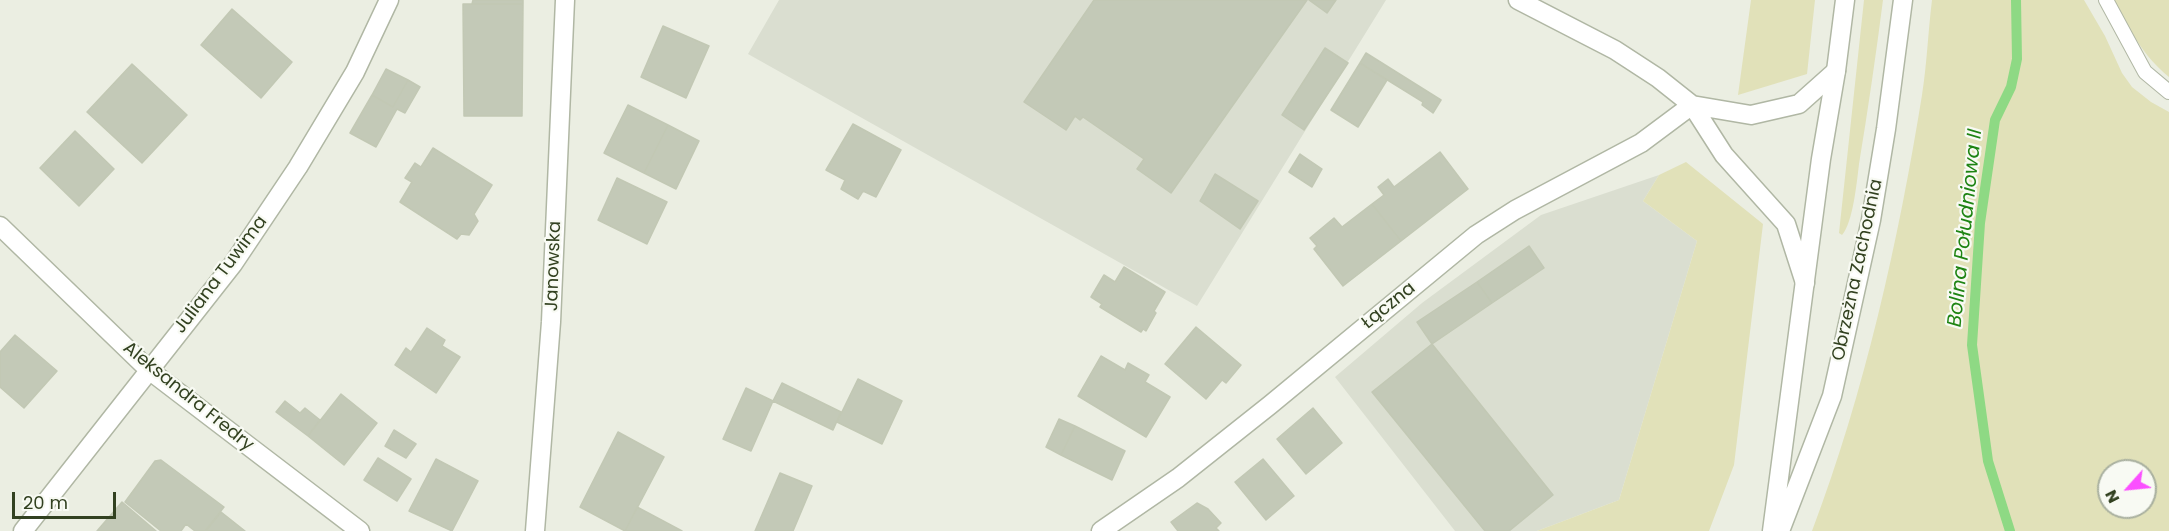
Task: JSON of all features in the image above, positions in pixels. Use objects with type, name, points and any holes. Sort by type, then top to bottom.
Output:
[{"type":"street","name":"Juliana Tuwima","points":[[23,531],[233,264],[298,167],[355,72],[389,0]]},
{"type":"street","name":"Janowska","points":[[535,531],[552,322],[565,0]]},
{"type":"street","points":[[1518,0],[1615,50],[1658,78],[1692,105],[1724,155],[1786,224],[1805,283]]},
{"type":"street","points":[[1772,531],[1821,159],[1845,0]]},
{"type":"street","name":"Obrzeżna Zachodnia","points":[[1780,531],[1832,396],[1871,220],[1903,0]]},
{"type":"street","points":[[1692,105],[1751,115],[1799,104],[1836,71]]},
{"type":"street","name":"Łączna","points":[[1101,531],[1178,478],[1261,413],[1476,235],[1515,210],[1641,142],[1692,105]]},
{"type":"street","name":"Aleksandra Fredry","points":[[0,226],[149,370],[360,531]]},
{"type":"lane","points":[[2106,0],[2145,72],[2169,92]]},
{"type":"shaded area","points":[[779,0],[1386,0],[1197,306],[748,54]]},
{"type":"shaded area","points":[[1659,175],[1643,201],[1697,241],[1619,500],[1537,531],[1455,531],[1335,377],[1422,303],[1541,215]]},
{"type":"green space","points":[[1751,0],[1815,0],[1807,74],[1738,95]]},
{"type":"green space","points":[[1864,0],[1883,0],[1854,201],[1849,221],[1842,235],[1839,233]]},
{"type":"green space","points":[[1932,0],[2084,0],[2105,36],[2122,73],[2132,87],[2169,112],[2169,531],[1812,531],[1848,425],[1878,316],[1913,150],[1925,72]]},
{"type":"green space","points":[[2114,0],[2169,0],[2169,77],[2144,51]]},
{"type":"green space","points":[[1686,162],[1763,224],[1734,465],[1709,531],[1537,531],[1619,500],[1697,241],[1643,201],[1659,175]]},
{"type":"building","points":[[473,0],[523,0],[523,4],[472,4]]},
{"type":"building","points":[[1094,0],[1307,0],[1171,193],[1137,169],[1144,159],[1083,117],[1080,120],[1075,116],[1066,130],[1024,102]]},
{"type":"building","points":[[1309,0],[1336,0],[1327,13]]},
{"type":"building","points":[[463,4],[523,4],[522,116],[464,116]]},
{"type":"building","points":[[232,9],[292,62],[261,98],[201,45]]},
{"type":"building","points":[[663,26],[709,46],[686,98],[641,77]]},
{"type":"building","points":[[1325,48],[1348,63],[1304,130],[1282,115]]},
{"type":"building","points":[[1366,53],[1441,100],[1433,113],[1422,105],[1423,102],[1360,63]]},
{"type":"building","points":[[1360,63],[1387,80],[1358,127],[1331,110]]},
{"type":"building","points":[[132,64],[187,115],[142,163],[87,112]]},
{"type":"building","points":[[386,69],[408,80],[393,107],[372,95]]},
{"type":"building","points":[[408,80],[420,87],[405,113],[397,109],[376,147],[350,133],[372,95],[393,107]]},
{"type":"building","points":[[628,105],[668,125],[644,173],[604,153]]},
{"type":"building","points":[[853,124],[901,150],[876,197],[863,191],[858,199],[841,189],[845,180],[826,170]]},
{"type":"building","points":[[668,125],[699,141],[676,189],[644,173]]},
{"type":"building","points":[[75,131],[114,169],[79,206],[40,168]]},
{"type":"building","points":[[433,148],[492,185],[474,214],[478,221],[469,235],[461,234],[457,239],[400,202],[412,182],[405,178],[415,163],[421,167]]},
{"type":"building","points":[[1440,152],[1468,189],[1401,241],[1372,204],[1384,195],[1378,187],[1388,179],[1394,187]]},
{"type":"building","points":[[1300,154],[1322,169],[1312,187],[1289,172]]},
{"type":"building","points":[[1215,174],[1258,201],[1240,229],[1200,201]]},
{"type":"building","points":[[617,178],[667,202],[647,244],[598,220]]},
{"type":"building","points":[[1372,204],[1401,241],[1343,286],[1314,249],[1317,246],[1310,238],[1334,218],[1342,227]]},
{"type":"building","points":[[1529,246],[1544,268],[1492,303],[1477,282]]},
{"type":"building","points":[[1124,267],[1165,292],[1146,331],[1143,329],[1141,332],[1100,307],[1102,304],[1091,297],[1104,275],[1115,282]]},
{"type":"building","points":[[1477,282],[1492,303],[1432,344],[1417,322]]},
{"type":"building","points":[[1196,327],[1241,365],[1226,383],[1222,380],[1206,399],[1165,364]]},
{"type":"building","points":[[427,328],[445,340],[442,346],[460,357],[436,393],[395,365],[406,348],[411,352]]},
{"type":"building","points":[[15,335],[57,371],[24,408],[0,387],[0,352]]},
{"type":"building","points":[[1432,344],[1553,495],[1509,531],[1485,531],[1372,392]]},
{"type":"building","points":[[1101,356],[1125,370],[1128,363],[1149,375],[1145,382],[1170,397],[1146,437],[1078,396]]},
{"type":"building","points":[[858,379],[902,401],[882,444],[837,422]]},
{"type":"building","points":[[782,383],[841,412],[833,430],[773,401]]},
{"type":"building","points":[[746,388],[773,401],[751,451],[723,439]]},
{"type":"building","points":[[341,394],[377,423],[344,465],[308,436]]},
{"type":"building","points":[[285,401],[300,413],[305,408],[320,420],[308,436],[276,412]]},
{"type":"building","points":[[1313,408],[1342,443],[1306,474],[1277,439]]},
{"type":"building","points":[[1059,419],[1075,426],[1061,455],[1046,447]]},
{"type":"building","points":[[1075,426],[1125,451],[1112,480],[1061,455]]},
{"type":"building","points":[[394,430],[416,444],[406,458],[385,446]]},
{"type":"building","points":[[618,432],[664,457],[625,531],[580,507]]},
{"type":"building","points":[[378,458],[411,479],[397,501],[364,480]]},
{"type":"building","points":[[436,459],[478,481],[452,531],[409,511]]},
{"type":"building","points":[[1263,459],[1294,496],[1266,520],[1235,482]]},
{"type":"building","points":[[161,460],[224,507],[205,531],[195,531],[186,524],[181,531],[161,531],[125,502],[155,461]]},
{"type":"building","points":[[780,473],[812,486],[793,531],[755,531]]},
{"type":"building","points":[[122,502],[156,531],[97,531]]},
{"type":"building","points":[[1197,503],[1208,509],[1221,523],[1216,528],[1219,531],[1178,531],[1171,522]]},
{"type":"building","points":[[637,507],[682,531],[625,531]]},
{"type":"building","points":[[221,512],[245,531],[206,531]]},
{"type":"waterway","name":"Bolina Południowa II","points":[[2010,531],[1988,461],[1972,345],[1980,223],[1995,120],[2011,87],[2017,59],[2016,0]]}]
